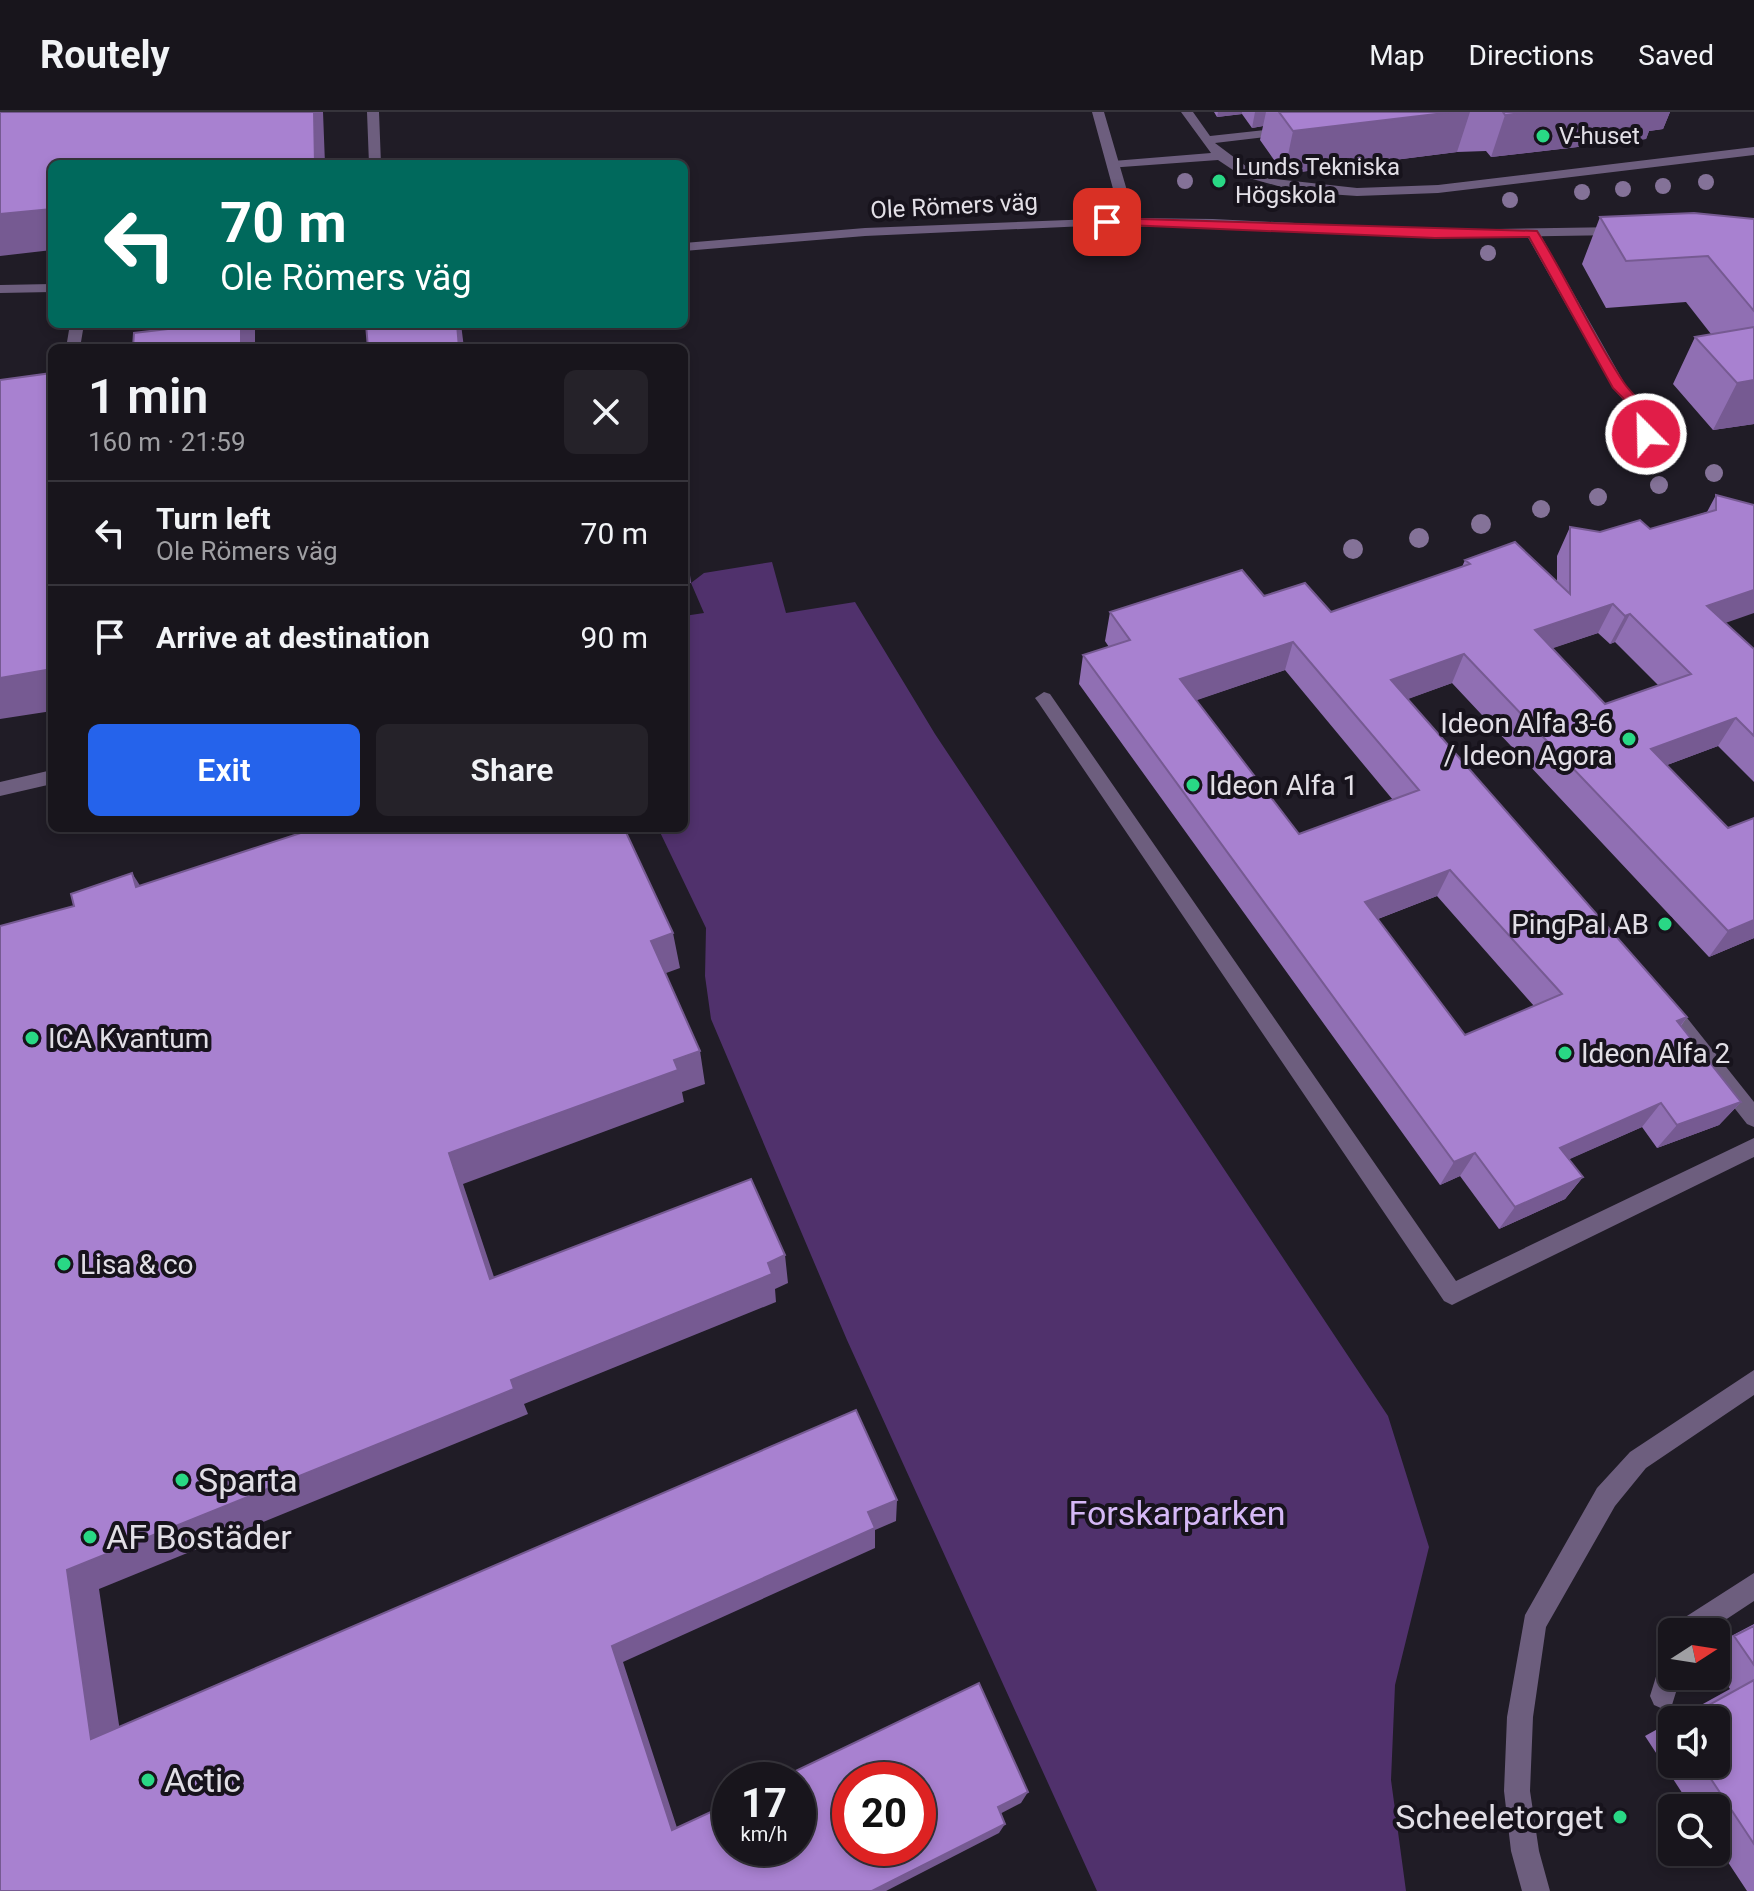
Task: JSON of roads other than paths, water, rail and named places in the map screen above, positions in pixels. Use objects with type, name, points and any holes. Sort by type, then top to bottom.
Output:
[{"type":"street","points":[[373,112],[375,160]]},
{"type":"street","points":[[1098,112],[1129,222]]},
{"type":"street","points":[[1187,112],[1221,156],[1250,174],[1277,184],[1314,189],[1389,192],[1438,189],[1754,151]]},
{"type":"street","points":[[1206,140],[1311,127]]},
{"type":"street","points":[[1113,165],[1221,156]]},
{"type":"street","name":"Ole Römers väg","points":[[688,247],[865,232],[1129,222],[1435,234],[1638,230]]},
{"type":"street","points":[[1533,234],[1620,388],[1642,410],[1648,421],[1646,434],[1627,443]]},
{"type":"street","points":[[0,289],[48,288]]},
{"type":"street","points":[[1044,698],[1452,1294],[1754,1147]]},
{"type":"street","points":[[0,789],[48,778]]},
{"type":"street","points":[[1652,990],[1754,1118]]},
{"type":"street","points":[[1536,1891],[1525,1851],[1517,1791],[1520,1717],[1534,1624],[1606,1497],[1638,1460],[1754,1381]]},
{"type":"street","points":[[1706,1618],[1754,1586]]},
{"type":"street","points":[[1663,1696],[1665,1690]]},
{"type":"place","name":"V-huset","points":[[1543,136]]},
{"type":"place","name":"Lunds Tekniska Högskola","points":[[1219,181]]},
{"type":"place","name":"Ideon Alfa 3-6 / Ideon Agora","points":[[1629,739]]},
{"type":"place","name":"Ideon Alfa 1","points":[[1193,785]]},
{"type":"place","name":"PingPal AB","points":[[1665,924]]},
{"type":"place","name":"ICA Kvantum","points":[[32,1038]]},
{"type":"place","name":"Ideon Alfa 2","points":[[1565,1053]]},
{"type":"place","name":"Lisa & co","points":[[64,1264]]},
{"type":"place","name":"Sparta","points":[[182,1480]]},
{"type":"place","name":"AF Bostäder","points":[[90,1537]]},
{"type":"place","name":"Actic","points":[[148,1780]]},
{"type":"place","name":"Scheeletorget","points":[[1620,1817]]},
{"type":"park label","name":"Forskarparken","points":[[1177,1513]]}]
